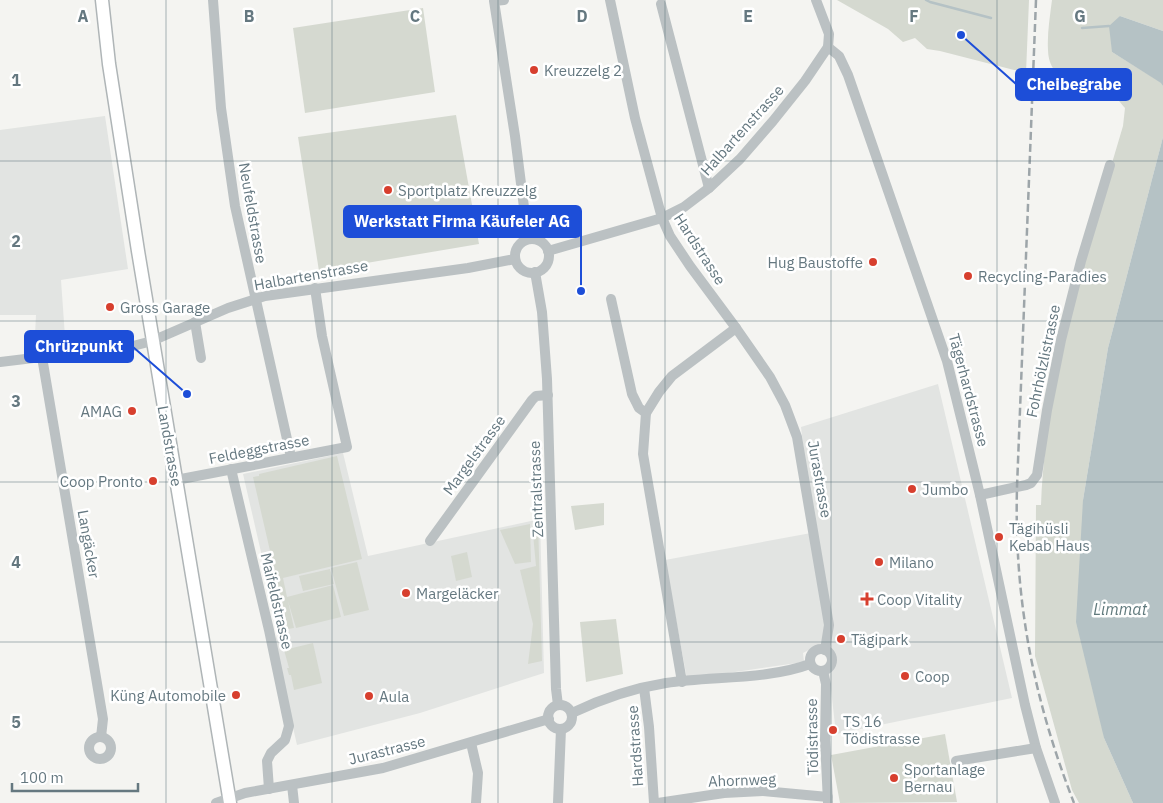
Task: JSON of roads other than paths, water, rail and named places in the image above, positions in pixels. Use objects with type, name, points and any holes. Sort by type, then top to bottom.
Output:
[{"type":"main road","name":"Landstrasse","points":[[102,0],[120,142],[229,801]]},
{"type":"street","name":"Neufeldstrasse","points":[[213,0],[222,116],[235,206],[291,457]]},
{"type":"street","points":[[504,0],[494,2],[515,136],[528,239]]},
{"type":"street","name":"Hardstrasse","points":[[610,0],[635,118],[662,218],[670,236],[690,266],[736,328]]},
{"type":"street","points":[[816,0],[829,34],[828,47]]},
{"type":"street","points":[[661,4],[709,188]]},
{"type":"street","name":"Halbartenstrasse","points":[[548,251],[662,218],[684,207],[709,188],[740,159],[774,121],[828,47]]},
{"type":"street","name":"Tägerhardstrasse","points":[[828,47],[839,56],[848,75],[947,361],[980,495],[1025,705],[1036,748],[1056,803]]},
{"type":"street","name":"Fohrhölzlistrasse","points":[[980,495],[1026,485],[1031,483],[1037,475],[1047,410],[1065,325],[1081,261],[1110,165]]},
{"type":"street","points":[[528,239],[540,241],[548,251],[546,265],[535,272],[524,271],[515,259],[516,249],[519,244],[528,239]]},
{"type":"street","name":"Halbartenstrasse","points":[[0,362],[133,346],[228,308],[265,296],[468,268],[515,259]]},
{"type":"street","name":"Zentralstrasse","points":[[535,272],[542,312],[548,394],[558,705]]},
{"type":"street","name":"Feldeggstrasse","points":[[176,480],[347,447],[322,336],[315,288]]},
{"type":"street","points":[[611,299],[632,394],[639,408],[646,413]]},
{"type":"street","points":[[195,322],[201,358]]},
{"type":"street","points":[[682,682],[643,454],[646,413],[672,376],[736,328]]},
{"type":"street","name":"Jurastrasse","points":[[736,328],[770,378],[785,405],[797,437],[829,625],[825,650]]},
{"type":"street","name":"Langäcker","points":[[42,357],[103,719],[101,737]]},
{"type":"street","name":"Margelstrasse","points":[[430,542],[532,400],[536,396],[548,394]]},
{"type":"street","name":"Maifeldstrasse","points":[[231,469],[269,630],[288,726],[285,740],[267,761],[269,789]]},
{"type":"street","points":[[818,650],[825,650],[830,655],[831,662],[829,668],[823,671],[814,669],[810,664],[812,654],[818,650]]},
{"type":"street","points":[[572,713],[615,696],[644,688],[682,682],[780,672],[810,664]]},
{"type":"street","name":"Tödistrasse","points":[[823,671],[826,684],[825,740],[828,800]]},
{"type":"street","name":"Hardstrasse","points":[[644,688],[650,727],[654,803]]},
{"type":"street","points":[[558,705],[566,707],[572,713],[569,726],[561,729],[553,726],[549,719],[552,709],[558,705]]},
{"type":"street","name":"Jurastrasse","points":[[216,803],[269,789],[383,768],[549,719]]},
{"type":"street","points":[[558,803],[561,729]]},
{"type":"street","points":[[470,743],[478,773],[476,803]]},
{"type":"street","points":[[956,761],[1036,748]]},
{"type":"street","points":[[292,785],[294,803]]},
{"type":"street","name":"Ahornweg","points":[[658,803],[724,798],[763,791],[828,800]]},
{"type":"water","points":[[1120,16],[1163,31],[1163,86],[1112,52],[1109,26]]},
{"type":"water","name":"Limmat","points":[[1163,137],[1163,803],[1133,803],[1104,738],[1076,622],[1083,500],[1108,348]]},
{"type":"waterway","points":[[926,0],[991,18]]},
{"type":"waterway","points":[[1082,28],[1109,26]]},
{"type":"railway","points":[[1036,0],[1017,528],[1019,569],[1029,648],[1047,725],[1074,803]]},
{"type":"place","name":"Cheibegrabe","points":[[961,35]]},
{"type":"place","name":"Kreuzzelg 2","points":[[534,70]]},
{"type":"place","name":"Sportplatz Kreuzzelg","points":[[388,190]]},
{"type":"place","name":"Hug Baustoffe","points":[[873,262]]},
{"type":"place","name":"Recycling-Paradies","points":[[968,276]]},
{"type":"place","name":"Werkstatt Firma Käufeler AG","points":[[581,291]]},
{"type":"place","name":"Gross Garage","points":[[110,307]]},
{"type":"place","name":"Chrüzpunkt","points":[[187,394]]},
{"type":"place","name":"AMAG","points":[[132,411]]},
{"type":"place","name":"Coop Pronto","points":[[153,481]]},
{"type":"place","name":"Jumbo","points":[[912,489]]},
{"type":"place","name":"Tägihüsli Kebab Haus","points":[[999,537]]},
{"type":"place","name":"Milano","points":[[879,562]]},
{"type":"place","name":"Margeläcker","points":[[406,593]]},
{"type":"place","name":"Coop Vitality","points":[[867,599]]},
{"type":"place","name":"Tägipark","points":[[841,639]]},
{"type":"place","name":"Coop","points":[[905,676]]},
{"type":"place","name":"Küng Automobile","points":[[236,695]]},
{"type":"place","name":"Aula","points":[[369,696]]},
{"type":"place","name":"TS 16 Tödistrasse","points":[[833,730]]},
{"type":"place","name":"Sportanlage Bernau","points":[[894,778]]}]
